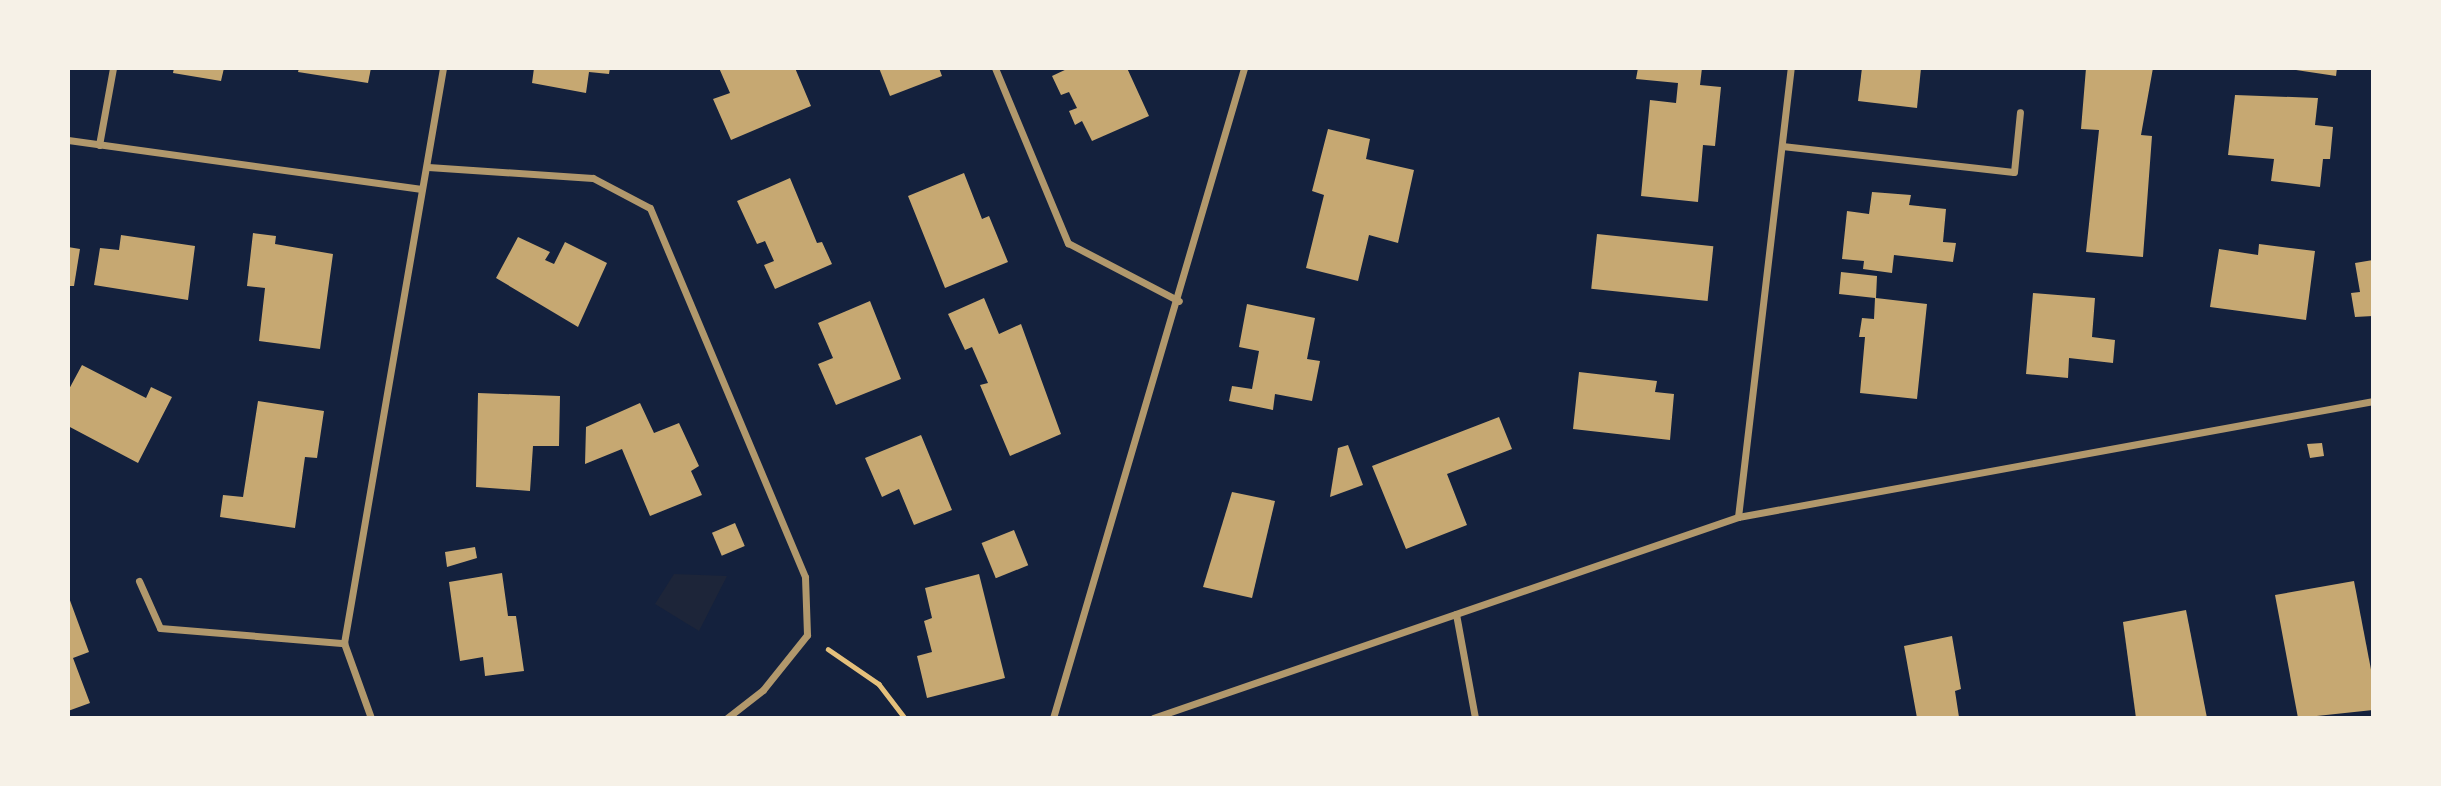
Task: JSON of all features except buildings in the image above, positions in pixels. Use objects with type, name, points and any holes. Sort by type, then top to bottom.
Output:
[{"type":"street","points":[[99,145],[113,68]]},
{"type":"street","points":[[371,718],[344,643],[443,68]]},
{"type":"street","points":[[995,68],[1068,243],[1179,301]]},
{"type":"street","points":[[1053,718],[1179,301],[1244,68]]},
{"type":"street","points":[[1738,517],[1791,68]]},
{"type":"street","points":[[1782,146],[2014,172],[2020,112]]},
{"type":"street","points":[[68,140],[422,189]]},
{"type":"street","points":[[428,167],[593,178],[650,208],[806,577],[807,635],[763,690],[727,718]]},
{"type":"street","points":[[1153,718],[1738,517],[2373,401]]},
{"type":"street","points":[[139,581],[160,628],[344,643]]},
{"type":"street","points":[[1456,614],[1475,718]]},
{"type":"path","points":[[807,635],[879,684],[905,718]]},
{"type":"shaded area","points":[[674,574],[727,576],[699,631],[655,604]]}]
